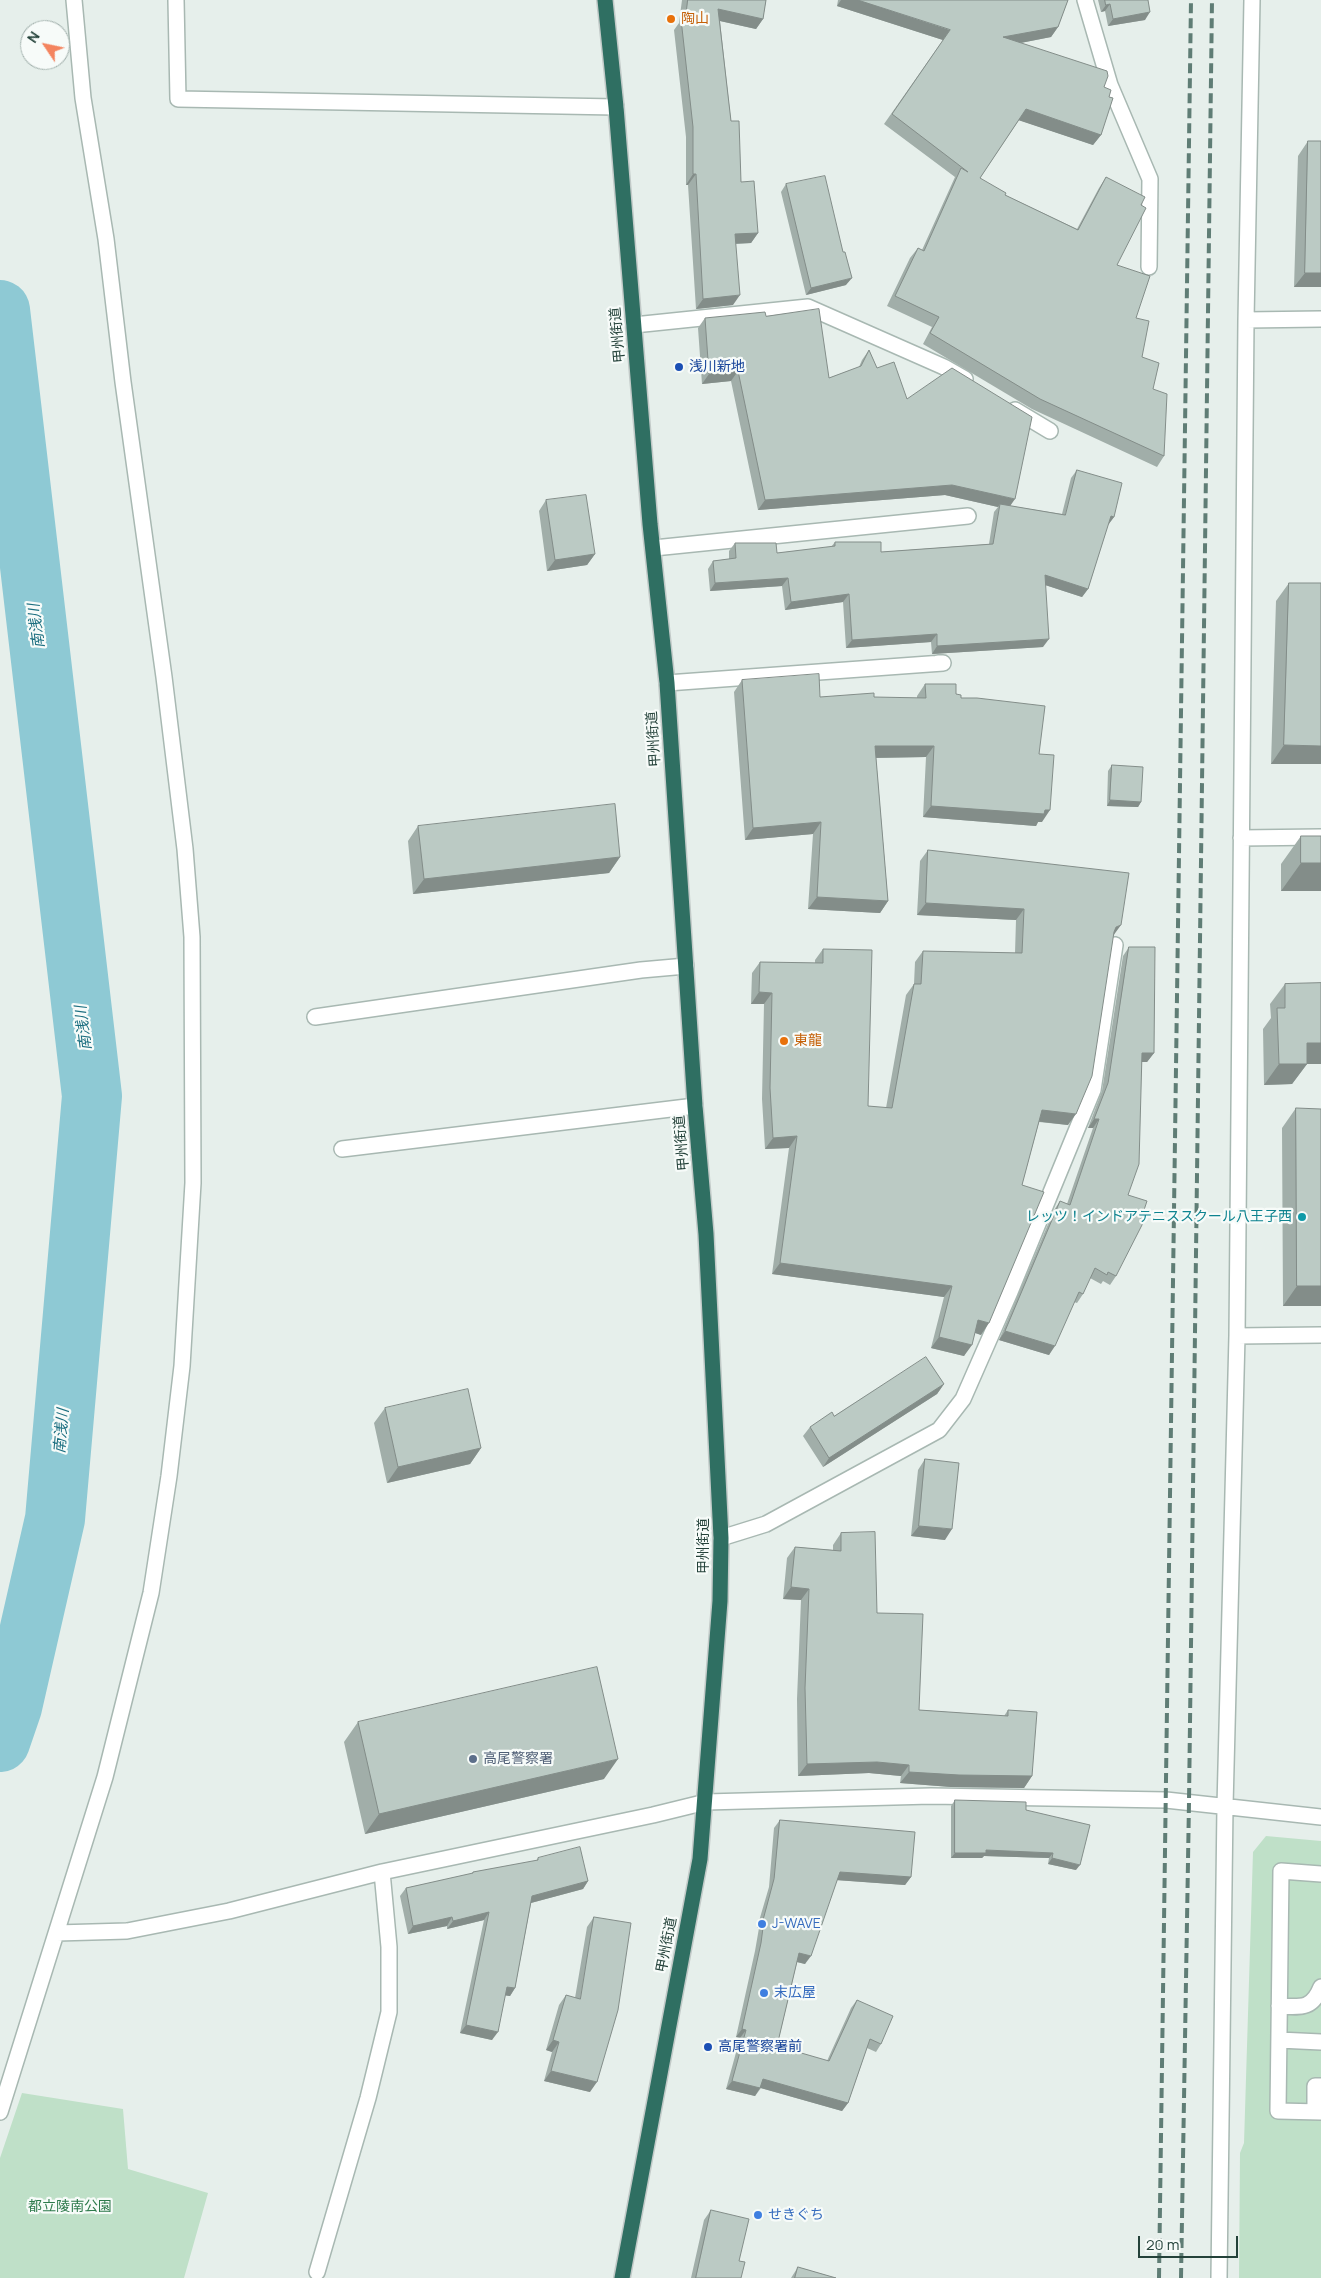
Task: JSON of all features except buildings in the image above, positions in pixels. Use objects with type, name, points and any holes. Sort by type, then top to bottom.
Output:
[{"type":"highway","name":"甲州街道","points":[[605,0],[667,683],[710,1300],[721,1538],[720,1601],[706,1802],[700,1859],[622,2278]]},
{"type":"street","points":[[0,2112],[105,1777],[151,1593],[170,1476],[182,1366],[193,1183],[193,967],[185,850],[106,239],[83,98],[74,0]]},
{"type":"street","points":[[176,0],[178,99],[616,107]]},
{"type":"street","points":[[1085,0],[1110,85],[1150,179],[1149,267]]},
{"type":"street","points":[[1219,2278],[1225,1806],[1237,1336],[1246,320],[1252,0]]},
{"type":"street","points":[[634,325],[808,307],[944,367],[977,386]]},
{"type":"street","points":[[1246,320],[1321,319]]},
{"type":"street","points":[[1001,401],[1050,431]]},
{"type":"street","points":[[654,548],[968,516]]},
{"type":"street","points":[[667,683],[944,663],[938,663]]},
{"type":"street","points":[[1241,838],[1321,838]]},
{"type":"street","points":[[721,1538],[766,1524],[939,1430],[963,1399],[1010,1292],[1093,1090],[1115,945]]},
{"type":"street","points":[[315,1017],[631,971],[686,966]]},
{"type":"street","points":[[342,1149],[695,1106]]},
{"type":"street","points":[[1237,1336],[1321,1335]]},
{"type":"street","points":[[57,1933],[127,1931],[230,1911],[382,1872],[644,1818],[706,1802],[932,1796],[1166,1800],[1321,1817]]},
{"type":"street","points":[[1321,1874],[1281,1871],[1278,2111],[1318,2112],[1315,2086],[1321,2086]]},
{"type":"street","points":[[317,2272],[368,2098],[389,2012],[389,1947],[382,1872]]},
{"type":"street","points":[[1279,2006],[1304,2007],[1317,1999],[1321,1987]]},
{"type":"street","points":[[1279,2040],[1321,2042]]},
{"type":"green space","points":[[1266,1836],[1321,1841],[1321,2278],[1239,2278],[1240,2153],[1244,2143],[1253,1852]]},
{"type":"green space","name":"都立陵南公園","points":[[22,2093],[123,2109],[128,2169],[208,2193],[184,2278],[0,2278],[0,2158]]},
{"type":"waterway","name":"南浅川","points":[[0,310],[92,1096],[55,1519],[12,1707],[0,1742]]},
{"type":"railway","points":[[1159,2278],[1191,0]]},
{"type":"railway","points":[[1181,2278],[1189,1802],[1212,0]]},
{"type":"place","name":"陶山","points":[[671,19]]},
{"type":"place","name":"浅川新地","points":[[679,367]]},
{"type":"place","name":"東龍","points":[[784,1041]]},
{"type":"place","name":"レッツ！インドアテニススクール八王子西","points":[[1302,1217]]},
{"type":"place","name":"高尾警察署","points":[[473,1759]]},
{"type":"place","name":"J-WAVE","points":[[762,1924]]},
{"type":"place","name":"末広屋","points":[[764,1993]]},
{"type":"place","name":"高尾警察署前","points":[[708,2047]]},
{"type":"place","name":"せきぐち","points":[[758,2215]]}]
